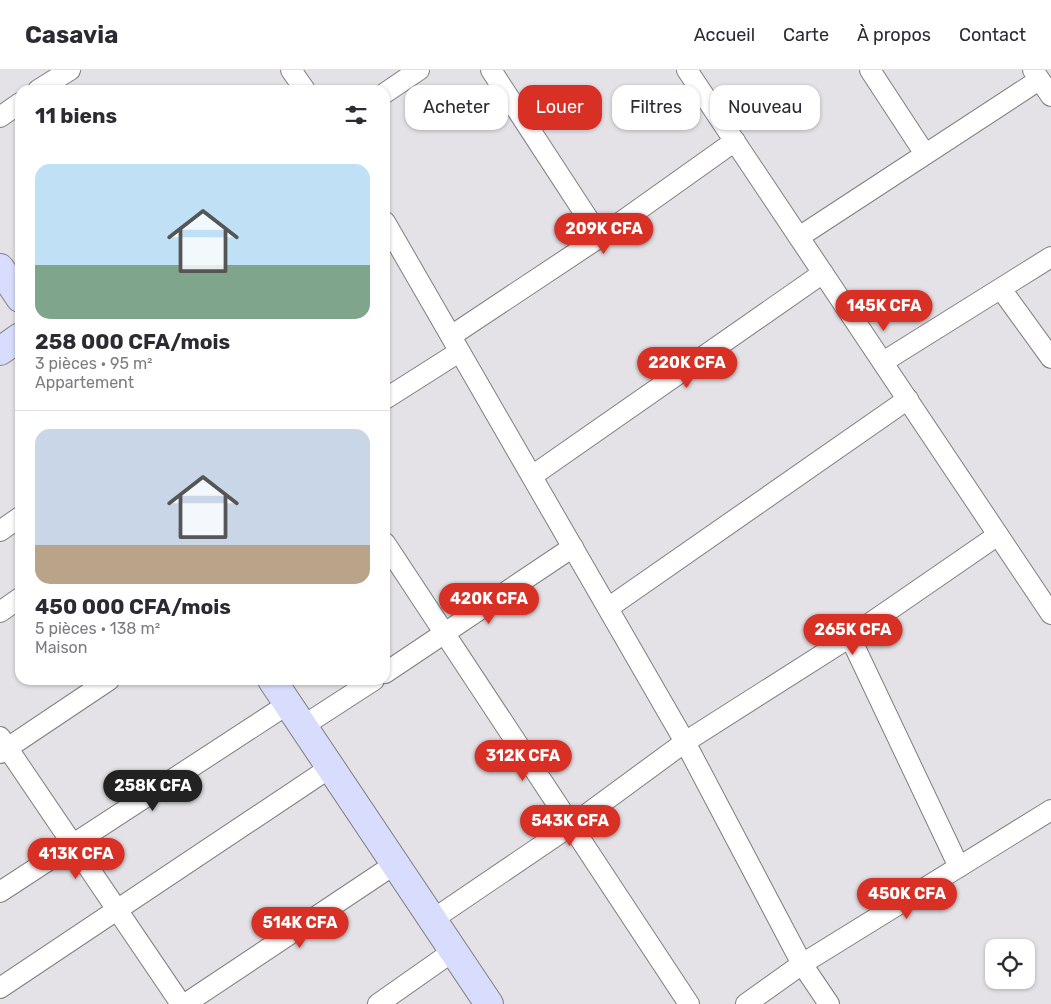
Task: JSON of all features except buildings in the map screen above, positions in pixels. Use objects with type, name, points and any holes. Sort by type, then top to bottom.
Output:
[{"type":"main road","points":[[0,268],[15,290]]},
{"type":"main road","points":[[0,351],[15,340]]},
{"type":"main road","points":[[275,685],[452,952],[489,1004]]},
{"type":"street","points":[[42,81],[70,70]]},
{"type":"street","points":[[291,70],[302,85]]},
{"type":"street","points":[[390,90],[419,70]]},
{"type":"street","points":[[491,70],[600,236]]},
{"type":"street","points":[[687,70],[998,535],[1050,609]]},
{"type":"street","points":[[870,70],[925,154]]},
{"type":"street","points":[[798,236],[925,154],[1036,75],[1051,96]]},
{"type":"street","points":[[0,116],[15,106]]},
{"type":"street","points":[[390,395],[600,236],[735,141]]},
{"type":"street","points":[[390,231],[686,742],[802,964],[829,1004]]},
{"type":"street","points":[[882,362],[1051,257]]},
{"type":"street","points":[[532,476],[823,273]]},
{"type":"street","points":[[1001,289],[1051,358]]},
{"type":"street","points":[[608,608],[908,399]]},
{"type":"street","points":[[0,531],[15,520]]},
{"type":"street","points":[[432,920],[572,825],[686,742],[850,637],[998,535]]},
{"type":"street","points":[[390,670],[573,547]]},
{"type":"street","points":[[390,550],[689,1004]]},
{"type":"street","points":[[0,612],[15,602]]},
{"type":"street","points":[[850,637],[959,866]]},
{"type":"street","points":[[101,685],[2,746],[72,844],[181,1004]]},
{"type":"street","points":[[303,726],[366,685]]},
{"type":"street","points":[[0,892],[288,704]]},
{"type":"street","points":[[0,988],[331,767]]},
{"type":"street","points":[[746,1004],[802,964],[1051,810]]},
{"type":"street","points":[[185,1004],[395,864]]},
{"type":"street","points":[[378,1004],[452,952]]}]
